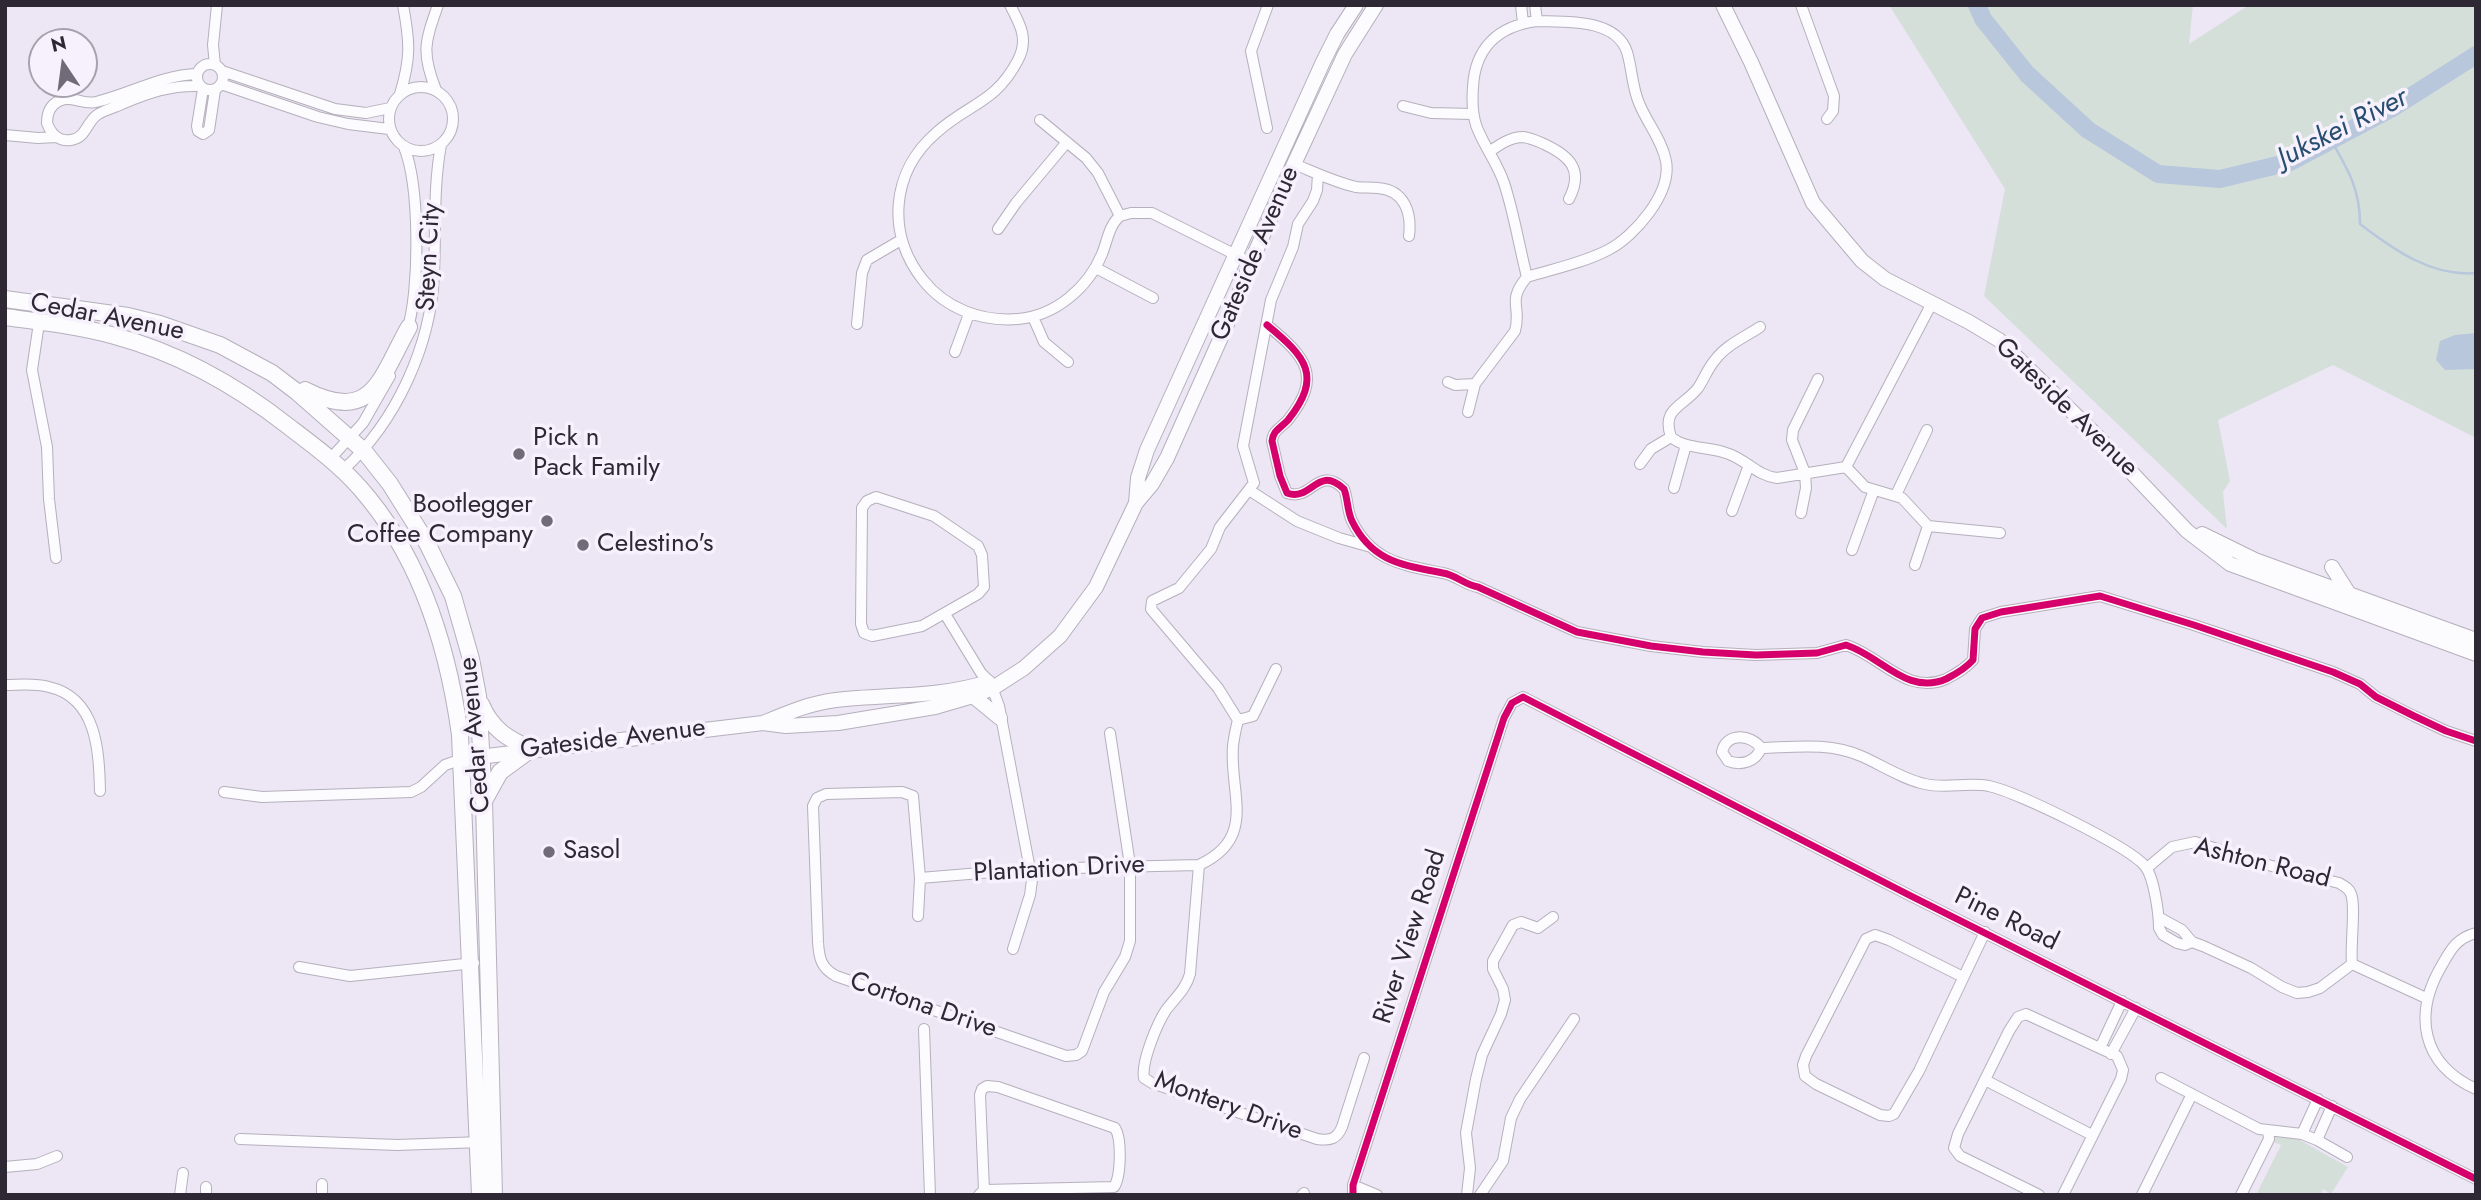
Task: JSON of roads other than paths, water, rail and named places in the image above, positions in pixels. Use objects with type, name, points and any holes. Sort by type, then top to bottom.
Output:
[{"type":"main road","name":"Cedar Avenue","points":[[5,299],[128,316],[220,345],[271,373],[351,438],[364,451],[409,512],[442,570],[464,630],[478,696],[484,801],[479,963]]},
{"type":"main road","name":"Cedar Avenue","points":[[5,317],[117,337],[159,351],[249,396],[343,470],[377,508],[413,569],[444,652],[454,694],[462,759],[479,963],[485,1142],[480,1195]]},
{"type":"main road","points":[[271,373],[323,400],[341,404],[354,402],[369,394],[375,387],[409,327]]},
{"type":"main road","points":[[478,696],[487,718],[499,733],[532,750]]},
{"type":"main road","points":[[484,801],[500,772],[532,750]]},
{"type":"main road","name":"Cedar Avenue","points":[[485,1142],[494,1195]]},
{"type":"street","points":[[210,87],[215,67],[213,45],[217,5]]},
{"type":"street","points":[[400,94],[421,86],[436,90],[444,97],[451,106],[453,116],[448,137],[440,145],[423,151],[404,147],[389,128],[390,108],[400,94],[410,52],[403,5]]},
{"type":"street","points":[[436,90],[428,68],[425,47],[438,5]]},
{"type":"street","points":[[1010,5],[1024,42],[1017,62],[999,89],[937,132],[904,175],[898,204],[901,240],[911,262],[926,284],[947,302],[970,314],[1003,320],[1046,313],[1076,292],[1096,268],[1113,223],[1120,216],[1131,213],[1152,214],[1251,262]]},
{"type":"street","points":[[1267,128],[1251,51],[1268,5]]},
{"type":"street","name":"Gateside Avenue","points":[[1136,503],[1138,478],[1147,450],[1323,62],[1356,5]]},
{"type":"street","name":"Gateside Avenue","points":[[462,759],[763,723],[786,726],[838,723],[935,707],[973,696],[1041,653],[1073,621],[1108,565],[1136,503],[1152,484],[1167,458],[1294,164],[1345,54],[1376,5]]},
{"type":"street","points":[[1521,5],[1523,23]]},
{"type":"street","points":[[1535,5],[1536,21]]},
{"type":"street","name":"Gateside Avenue","points":[[1715,5],[1726,11],[1813,203],[1852,251],[1875,273],[1985,331],[2010,350],[2187,531],[2230,564],[2476,654]]},
{"type":"street","points":[[1801,5],[1834,96],[1835,104],[1828,119]]},
{"type":"street","points":[[1468,412],[1475,384],[1515,331],[1515,296],[1527,277],[1612,248],[1656,203],[1665,184],[1667,171],[1663,152],[1639,103],[1627,52],[1618,37],[1610,31],[1587,25],[1536,21],[1523,23],[1501,32],[1484,48],[1475,69],[1473,114],[1498,166],[1509,199],[1527,277]]},
{"type":"street","points":[[197,74],[200,68],[215,67],[350,112],[366,113],[390,108]]},
{"type":"street","points":[[197,74],[210,87]]},
{"type":"street","points":[[197,74],[168,79],[95,103],[63,99],[57,102],[47,117],[52,133],[62,140],[74,140],[85,132],[94,117],[150,92],[173,86],[210,87],[348,124],[389,128]]},
{"type":"street","points":[[1403,106],[1431,113],[1473,114]]},
{"type":"street","points":[[1040,120],[1098,173],[1120,216]]},
{"type":"street","points":[[5,132],[38,138],[52,133]]},
{"type":"street","points":[[1489,152],[1505,142],[1525,137],[1553,148],[1570,160],[1574,167],[1576,183],[1569,199]]},
{"type":"street","points":[[998,229],[1016,202],[1067,142]]},
{"type":"street","name":"Steyn City","points":[[343,470],[364,451],[403,388],[426,328],[434,274],[434,189],[440,145]]},
{"type":"street","name":"Steyn City","points":[[331,458],[351,438],[385,385],[409,327],[414,303],[416,248],[412,177],[404,147]]},
{"type":"street","points":[[1294,164],[1355,186],[1379,188],[1397,195],[1404,200],[1411,221],[1409,236]]},
{"type":"street","points":[[1199,865],[1214,858],[1222,850],[1236,818],[1238,795],[1233,747],[1238,719],[1218,688],[1151,609],[1152,601],[1179,588],[1211,549],[1220,527],[1254,483],[1243,446],[1271,300],[1293,247],[1298,224],[1313,201],[1318,174]]},
{"type":"street","points":[[858,324],[862,273],[867,260],[901,240]]},
{"type":"street","points":[[1096,268],[1153,298]]},
{"type":"street","points":[[41,303],[32,370],[47,447],[49,499],[57,558]]},
{"type":"street","points":[[1846,467],[1932,303]]},
{"type":"street","points":[[955,352],[970,314]]},
{"type":"street","points":[[1033,317],[1044,342],[1068,362]]},
{"type":"street","points":[[1267,325],[1288,342],[1299,356],[1308,379],[1306,393],[1296,410],[1273,435],[1272,441],[1283,486],[1287,493],[1292,495],[1300,494],[1320,481],[1331,480],[1339,484],[1344,489],[1353,522],[1371,547]]},
{"type":"street","points":[[1760,327],[1723,351],[1698,388],[1671,413],[1668,424],[1671,437],[1686,445],[1727,453],[1768,478],[1846,467]]},
{"type":"street","points":[[1801,513],[1806,488],[1805,473],[1794,449],[1793,430],[1818,379]]},
{"type":"street","points":[[1448,382],[1461,386],[1475,384]]},
{"type":"street","points":[[1896,495],[1927,430]]},
{"type":"street","points":[[1640,464],[1651,449],[1671,437]]},
{"type":"street","points":[[1674,488],[1686,445]]},
{"type":"street","points":[[1732,511],[1749,465]]},
{"type":"street","points":[[1846,467],[1861,484],[1874,491],[1896,495],[1906,502],[1928,526],[2000,533]]},
{"type":"street","points":[[1249,490],[1297,521],[1339,538],[1371,547],[1397,564],[1449,574],[1468,585],[1478,587],[1577,632],[1651,646],[1729,654],[1817,653],[1846,645],[1872,657],[1905,679],[1929,685],[1953,676],[1973,660],[1975,629],[1982,618],[2001,612],[2100,596],[2333,672],[2360,684],[2376,697],[2414,716],[2476,741]]},
{"type":"street","points":[[1852,550],[1874,491]]},
{"type":"street","points":[[876,498],[934,516],[978,546],[982,555],[984,587],[978,594],[946,614],[922,626],[872,636],[864,633],[861,625],[862,508],[867,500],[876,498]]},
{"type":"street","name":"Gateside Avenue","points":[[2178,519],[2242,555],[2476,640]]},
{"type":"street","points":[[1915,565],[1928,526]]},
{"type":"street","points":[[2332,567],[2348,594]]},
{"type":"street","points":[[946,614],[981,673],[995,683],[1032,880],[1013,949]]},
{"type":"street","points":[[1238,719],[1253,716],[1276,669]]},
{"type":"street","name":"Gateside Avenue","points":[[763,723],[804,706],[835,700],[941,693],[995,683]]},
{"type":"street","points":[[5,685],[50,687],[66,694],[84,710],[93,727],[98,748],[100,791]]},
{"type":"street","points":[[973,696],[1000,718]]},
{"type":"street","name":"Pine Road","points":[[1520,698],[1533,701],[2476,1179]]},
{"type":"street","name":"River View Road","points":[[1353,1190],[1504,718],[1512,703],[1520,698]]},
{"type":"street","name":"Cortona Drive","points":[[918,916],[920,878],[914,799],[911,793],[826,794],[817,798],[813,813],[818,942],[822,965],[836,976],[1072,1056],[1079,1054],[1085,1047],[1104,992],[1129,949],[1130,865],[1110,733]]},
{"type":"street","points":[[1761,748],[1837,748],[1920,783],[1942,786],[1976,785],[2001,790],[2073,822],[2147,868],[2163,935],[2182,944],[2192,942],[2225,955],[2297,993],[2320,988],[2352,964],[2426,998]]},
{"type":"street","points":[[224,792],[262,797],[411,792],[421,787],[444,765],[462,759]]},
{"type":"street","name":"Ashton Road","points":[[2147,868],[2172,847],[2195,842],[2275,867],[2339,883],[2348,889],[2353,899],[2352,964]]},
{"type":"street","name":"Plantation Drive","points":[[920,878],[1029,869],[1199,865]]},
{"type":"street","name":"Montery Drive","points":[[1199,865],[1190,974],[1184,988],[1161,1020],[1143,1065],[1144,1078],[1178,1092],[1326,1140],[1334,1138],[1342,1127],[1364,1058]]},
{"type":"street","points":[[1466,1195],[1470,1165],[1466,1131],[1481,1057],[1501,1014],[1505,996],[1492,965],[1494,956],[1510,929],[1521,922],[1538,928],[1553,917]]},
{"type":"street","points":[[1963,977],[1889,940],[1875,935],[1866,939],[1806,1056],[1803,1065],[1805,1076],[1880,1115],[1894,1114],[1915,1078],[1985,932]]},
{"type":"street","points":[[2476,933],[2455,943],[2431,984],[2426,998],[2425,1018],[2435,1056],[2448,1072],[2476,1088]]},
{"type":"street","points":[[299,967],[349,976],[479,963]]},
{"type":"street","points":[[2100,1048],[2122,1001]]},
{"type":"street","points":[[2111,1054],[2136,1008]]},
{"type":"street","points":[[2039,1195],[1955,1151],[1958,1134],[2015,1020],[2022,1015],[2038,1018],[2121,1061],[2123,1075],[2063,1195]]},
{"type":"street","points":[[1480,1195],[1503,1161],[1511,1118],[1520,1099],[1574,1019]]},
{"type":"street","points":[[924,1029],[930,1195]]},
{"type":"street","points":[[2161,1078],[2259,1129],[2301,1134],[2347,1157]]},
{"type":"street","points":[[1985,1080],[2092,1135]]},
{"type":"street","points":[[988,1086],[998,1087],[1115,1128],[1118,1132],[1120,1140],[1117,1181],[1114,1187],[981,1193],[980,1095],[982,1089],[988,1086]]},
{"type":"street","points":[[2142,1195],[2192,1094]]},
{"type":"street","points":[[2301,1134],[2318,1099]]},
{"type":"street","points":[[2317,1140],[2332,1106]]},
{"type":"street","points":[[2241,1195],[2269,1139],[2268,1130]]},
{"type":"street","points":[[240,1139],[397,1144],[485,1142]]},
{"type":"street","points":[[5,1167],[37,1164],[57,1156]]},
{"type":"street","points":[[180,1195],[183,1173]]},
{"type":"street","points":[[1353,1190],[1377,1195]]},
{"type":"water","points":[[2476,333],[2476,369],[2445,370],[2436,360],[2440,341],[2455,335]]},
{"type":"waterway","name":"Jukskei River","points":[[1977,5],[1983,19],[2027,74],[2088,130],[2158,174],[2220,179],[2290,162],[2394,107],[2476,55]]},
{"type":"waterway","points":[[2331,140],[2355,190],[2360,224],[2414,260],[2444,271],[2476,273]]},
{"type":"place","name":"Pick n Pack Family","points":[[519,454]]},
{"type":"place","name":"Bootlegger Coffee Company","points":[[547,521]]},
{"type":"place","name":"Celestino's","points":[[583,545]]},
{"type":"place","name":"Sasol","points":[[549,852]]}]
